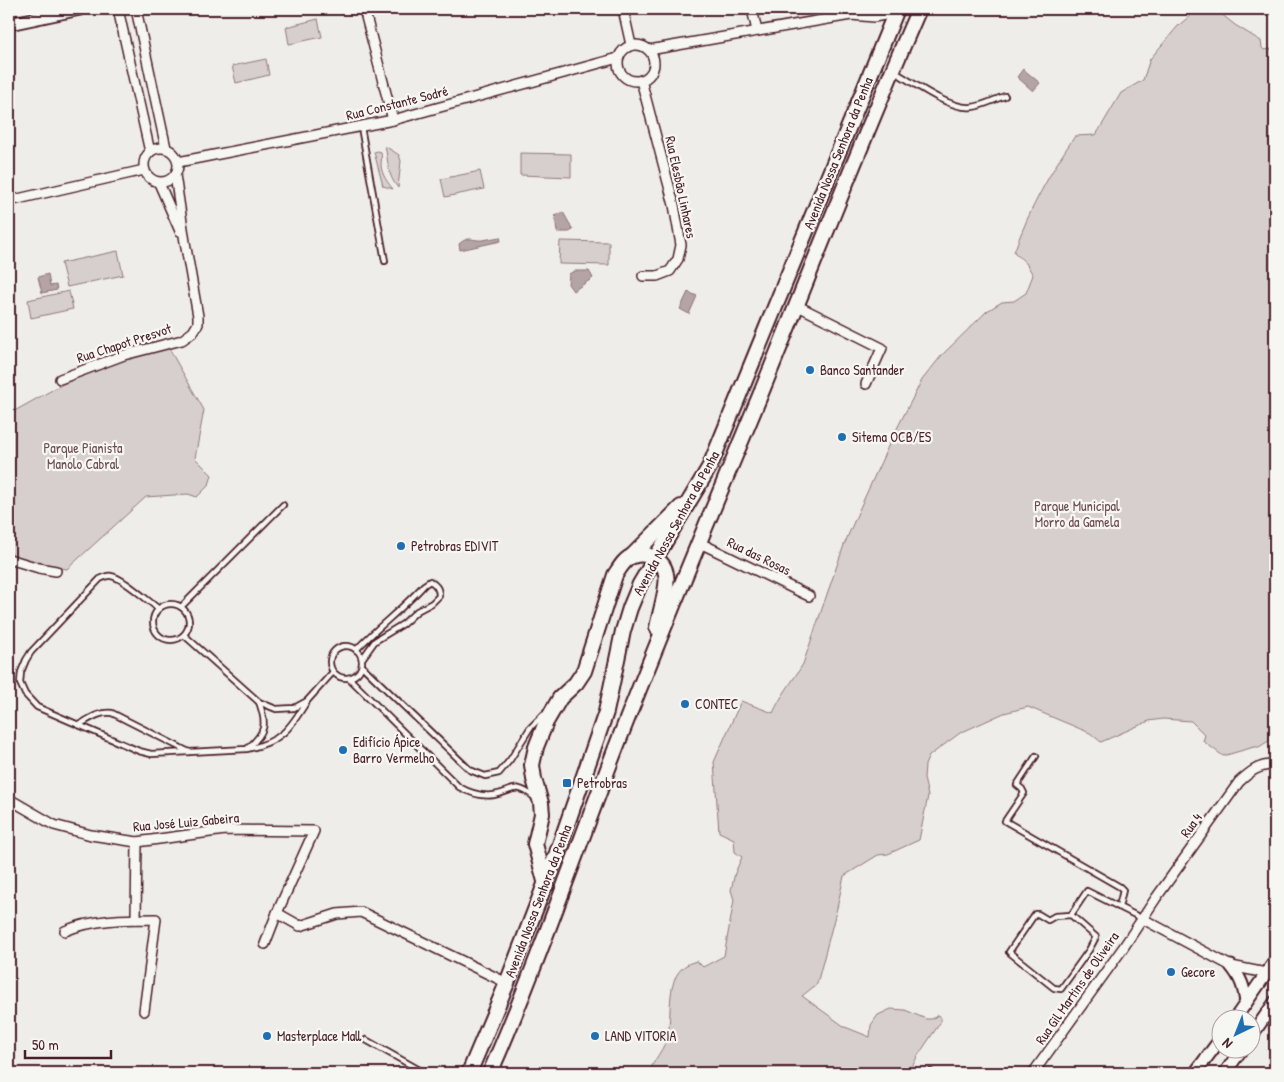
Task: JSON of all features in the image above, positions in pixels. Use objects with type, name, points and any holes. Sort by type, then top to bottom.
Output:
[{"type":"main road","points":[[896,11],[912,9]]},
{"type":"main road","name":"Avenida Nossa Senhora da Penha","points":[[492,1070],[650,661],[892,70],[919,9]]},
{"type":"main road","name":"Avenida Nossa Senhora da Penha","points":[[469,1073],[558,853],[606,712],[630,608],[640,584],[655,557],[710,466],[896,11]]},
{"type":"main road","points":[[546,885],[535,844],[542,814],[542,803],[534,779],[532,765],[536,747],[546,722],[560,698],[576,683],[584,670],[615,576],[622,564],[664,522],[693,497]]},
{"type":"main road","points":[[632,556],[644,554],[655,557],[664,567],[667,576],[650,661]]},
{"type":"main road","points":[[537,831],[539,842],[544,847],[558,853],[568,853],[578,847]]},
{"type":"street","points":[[9,24],[80,9]]},
{"type":"street","points":[[118,9],[150,152]]},
{"type":"street","points":[[136,9],[166,148],[176,156],[178,162],[175,176],[171,180],[159,183],[147,176],[144,170],[145,157],[155,149],[166,148]]},
{"type":"street","points":[[364,9],[393,120]]},
{"type":"street","points":[[622,9],[631,45]]},
{"type":"street","points":[[752,9],[757,31]]},
{"type":"street","points":[[649,50],[865,9]]},
{"type":"street","points":[[853,12],[874,17],[896,11]]},
{"type":"street","points":[[631,45],[638,45],[649,50],[653,56],[654,64],[648,76],[641,80],[632,80],[623,76],[618,67],[618,58],[626,48],[631,45]]},
{"type":"street","name":"Rua Constante Sodré","points":[[178,162],[393,120],[618,58]]},
{"type":"street","name":"Rua Elesbão Linhares","points":[[641,80],[674,205],[681,245],[678,259],[670,271],[657,276],[643,276]]},
{"type":"street","points":[[9,201],[144,170]]},
{"type":"street","name":"Rua Chapot Presvot","points":[[60,379],[124,355],[182,340],[193,332],[198,324],[175,176]]},
{"type":"street","name":"Rua Chapot Presvot","points":[[159,183],[184,242]]},
{"type":"street","points":[[796,305],[882,348],[866,384]]},
{"type":"street","name":"Rua das Rosas","points":[[698,542],[809,596]]},
{"type":"street","points":[[9,559],[56,571]]},
{"type":"street","name":"Rua 4","points":[[1143,919],[1239,782],[1257,767],[1268,764],[1275,765]]},
{"type":"street","name":"Rua José Luiz Gabeira","points":[[9,799],[54,825],[91,835],[137,842],[225,830],[314,831],[277,913]]},
{"type":"street","points":[[136,919],[137,842]]},
{"type":"street","points":[[265,944],[277,913],[300,926],[337,914],[361,912],[507,983]]},
{"type":"street","points":[[65,931],[80,924],[156,919],[144,1012]]},
{"type":"street","points":[[1143,919],[1231,966],[1271,974]]},
{"type":"street","name":"Rua Gil Martins de Oliveira","points":[[1033,1073],[1143,919]]},
{"type":"street","points":[[1241,1010],[1271,974],[1275,961]]},
{"type":"street","points":[[1231,966],[1239,976],[1244,987],[1246,1003]]},
{"type":"street","points":[[1262,1021],[1275,1002]]},
{"type":"street","points":[[1195,1073],[1212,1050]]},
{"type":"street","points":[[1225,1073],[1235,1060]]},
{"type":"lane","points":[[892,70],[945,101],[960,106],[972,107],[1005,96]]},
{"type":"lane","points":[[361,127],[384,261]]},
{"type":"lane","points":[[181,607],[283,505]]},
{"type":"lane","points":[[159,609],[120,580],[112,576],[105,576],[31,652],[21,672],[20,683],[25,694],[37,707],[139,751],[151,754],[247,749],[262,746],[283,734],[292,726],[307,701],[333,672]]},
{"type":"lane","points":[[356,650],[374,630],[394,616],[424,585],[430,581],[435,584],[439,590],[439,596],[432,603],[417,611],[403,624],[375,641],[362,659]]},
{"type":"lane","points":[[169,604],[181,607],[187,613],[189,620],[188,628],[184,635],[178,639],[171,640],[164,639],[158,635],[153,622],[159,609],[169,604]]},
{"type":"lane","points":[[184,635],[259,702],[276,709],[284,709],[294,708],[307,701]]},
{"type":"lane","points":[[346,646],[356,650],[362,659],[362,666],[359,672],[349,678],[343,678],[333,672],[330,665],[330,658],[334,652],[346,646]]},
{"type":"lane","points":[[362,666],[470,770],[485,776],[499,773],[510,760],[530,728],[560,698]]},
{"type":"lane","points":[[349,678],[459,787],[475,795],[494,795],[511,788],[525,790],[542,803]]},
{"type":"lane","points":[[247,749],[258,739],[265,725],[259,702]]},
{"type":"lane","points":[[79,724],[99,714],[112,713],[190,752]]},
{"type":"lane","points":[[1036,756],[1017,785],[1024,793],[1005,821],[1120,887],[1123,890],[1123,895],[1119,907]]},
{"type":"lane","points":[[1071,915],[1087,891],[1143,919]]},
{"type":"lane","points":[[1035,914],[1048,920],[1056,916],[1071,915],[1095,934],[1096,940],[1064,986],[1057,990],[1009,952],[1035,914]]},
{"type":"lane","points":[[366,1040],[425,1073]]},
{"type":"lane","points":[[492,1070],[506,1073]]},
{"type":"green space","name":"Parque Municipal Morro da Gamela","points":[[1198,9],[1215,9],[1235,25],[1261,41],[1264,50],[1272,49],[1275,53],[1275,737],[1259,747],[1223,756],[1203,741],[1205,735],[1191,721],[1163,719],[1149,721],[1101,742],[1090,733],[1028,707],[1004,713],[960,733],[929,756],[925,765],[924,778],[928,796],[919,840],[888,854],[878,855],[844,876],[817,984],[802,996],[845,1027],[870,1037],[871,1025],[878,1015],[891,1009],[905,1010],[926,1019],[940,1016],[940,1023],[917,1057],[909,1073],[649,1073],[662,1050],[668,1034],[670,1002],[674,981],[679,972],[686,965],[697,961],[703,967],[724,956],[734,900],[731,890],[735,873],[742,857],[735,852],[734,839],[719,832],[714,762],[741,701],[773,713],[803,664],[844,545],[891,440],[922,380],[942,355],[987,311],[1002,302],[1014,301],[1026,293],[1033,275],[1026,263],[1014,252],[1033,206],[1057,164],[1075,136],[1096,135],[1121,93],[1143,80],[1150,59],[1178,26]]},
{"type":"green space","points":[[318,19],[322,37],[289,44],[286,27]]},
{"type":"green space","points":[[266,59],[269,75],[236,83],[232,66]]},
{"type":"green space","points":[[385,146],[399,155],[401,161],[398,188],[390,172]]},
{"type":"green space","points":[[374,152],[381,152],[383,173],[393,189],[383,186]]},
{"type":"green space","points":[[520,153],[571,154],[571,177],[520,175]]},
{"type":"green space","points":[[480,171],[484,189],[445,197],[441,179]]},
{"type":"green space","points":[[560,241],[609,242],[609,265],[559,264]]},
{"type":"green space","points":[[118,251],[123,275],[67,287],[61,263]]},
{"type":"green space","points":[[69,291],[73,309],[31,318],[28,300]]},
{"type":"green space","name":"Parque Pianista Manolo Cabral","points":[[167,345],[204,410],[195,458],[212,475],[209,485],[197,497],[188,494],[146,497],[67,569],[9,561],[9,414],[63,384],[124,359]]},
{"type":"shaded area","points":[[1023,69],[1040,83],[1033,91],[1017,77]]},
{"type":"shaded area","points":[[563,212],[573,230],[557,232],[555,216]]},
{"type":"shaded area","points":[[500,237],[501,241],[460,250],[459,244],[466,240]]},
{"type":"shaded area","points":[[574,271],[589,271],[593,278],[573,291],[568,284],[569,274]]},
{"type":"shaded area","points":[[48,274],[50,286],[56,285],[57,290],[42,293],[38,277]]},
{"type":"shaded area","points":[[688,292],[697,296],[689,314],[680,309]]},
{"type":"place","name":"Banco Santander","points":[[810,370]]},
{"type":"place","name":"Sitema OCB/ES","points":[[842,437]]},
{"type":"place","name":"Petrobras EDIVIT","points":[[401,546]]},
{"type":"place","name":"CONTEC","points":[[685,704]]},
{"type":"place","name":"Edifício Ápice Barro Vermelho","points":[[343,750]]},
{"type":"place","name":"Petrobras","points":[[567,783]]},
{"type":"place","name":"Gecore","points":[[1171,972]]},
{"type":"place","name":"Masterplace Mall","points":[[267,1036]]},
{"type":"place","name":"LAND VITORIA","points":[[595,1036]]}]
